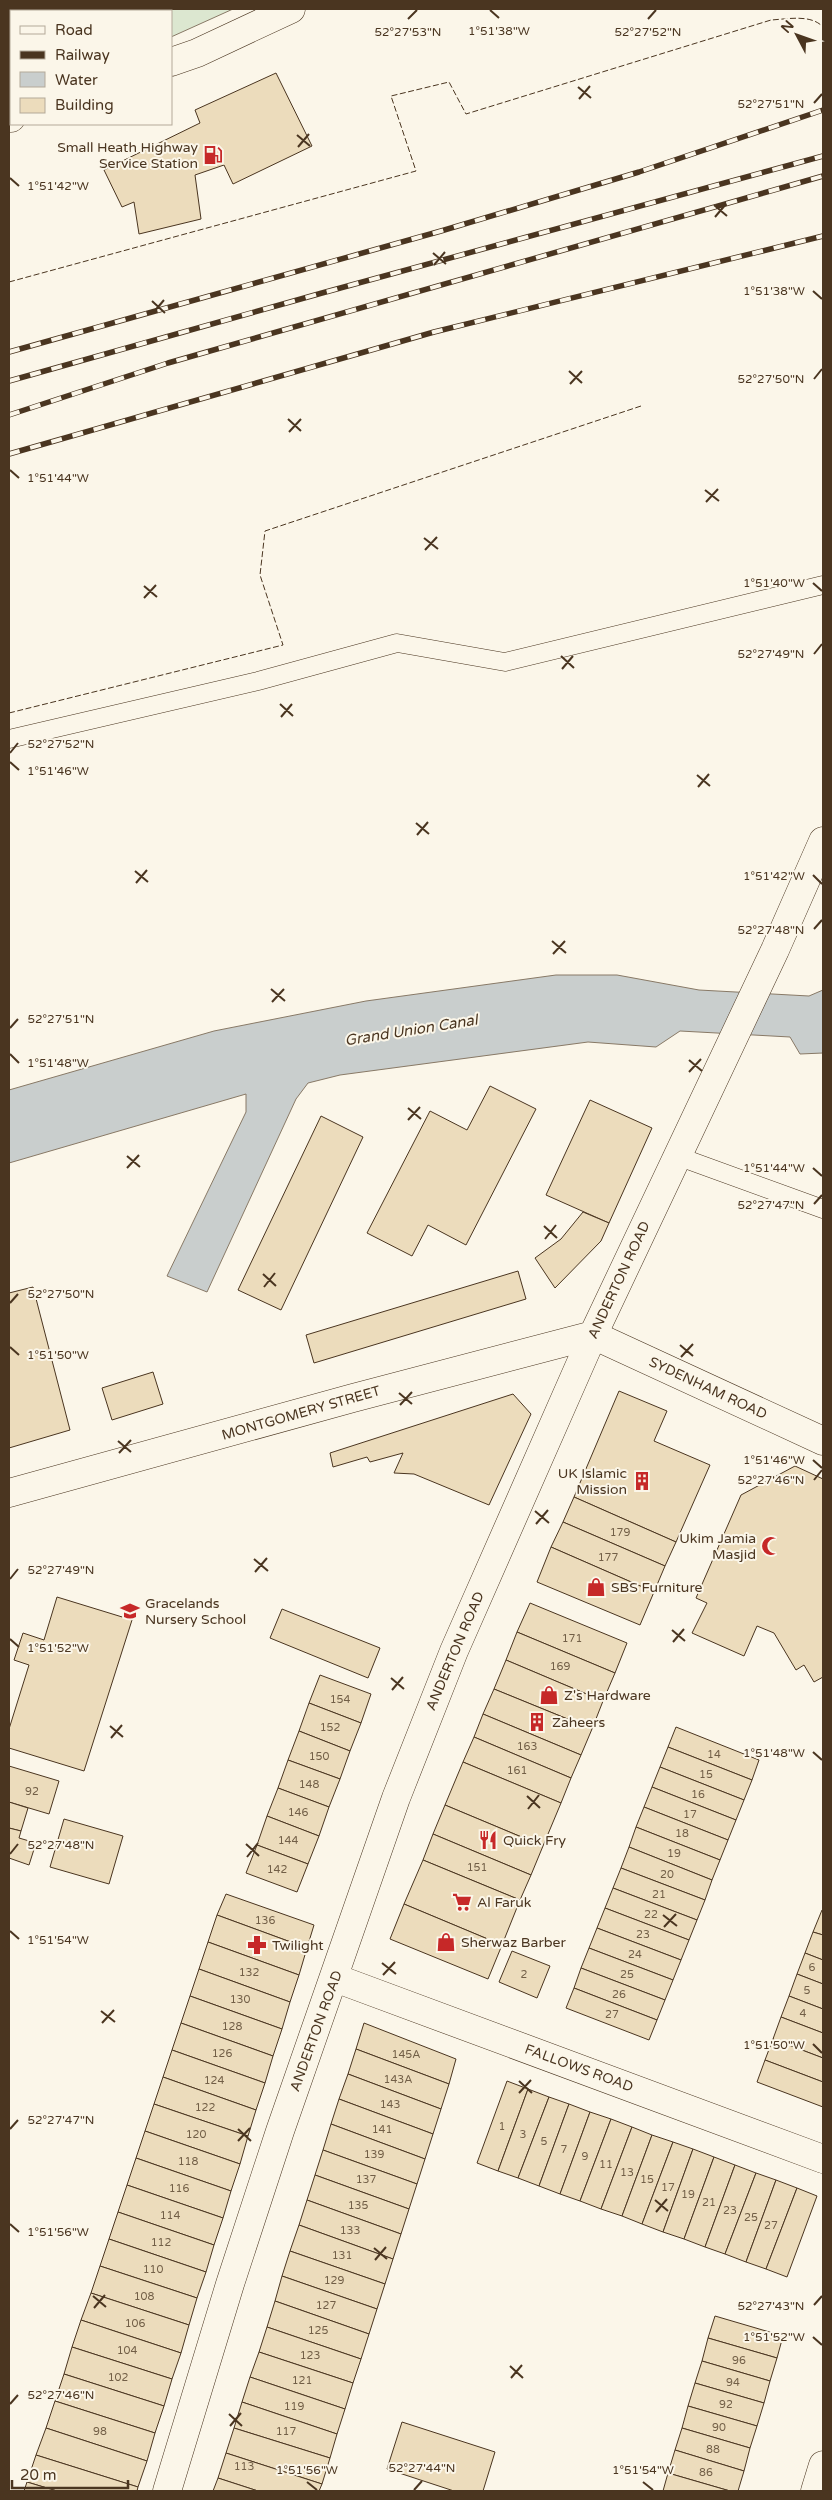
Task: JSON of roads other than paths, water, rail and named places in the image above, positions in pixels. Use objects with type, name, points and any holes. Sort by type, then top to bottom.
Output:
[{"type":"main road","points":[[172,62],[197,53],[291,9]]},
{"type":"main road","name":"ANDERTON ROAD","points":[[167,2491],[233,2275],[280,2131],[335,1978],[396,1798],[421,1733],[548,1433],[822,846]]},
{"type":"main road","name":"SYDENHAM ROAD","points":[[593,1335],[823,1441]]},
{"type":"main road","name":"MONTGOMERY STREET","points":[[9,1493],[354,1398],[593,1335]]},
{"type":"main road","name":"FALLOWS ROAD","points":[[335,1978],[823,2159]]},
{"type":"main road","points":[[815,2491],[823,2465]]},
{"type":"lane","points":[[9,739],[258,680],[397,643],[505,662],[823,585]]},
{"type":"lane","points":[[677,1156],[823,1209]]},
{"type":"water","name":"Grand Union Canal","points":[[556,975],[617,975],[699,990],[809,996],[823,990],[823,1053],[800,1054],[790,1037],[680,1031],[656,1047],[588,1042],[340,1075],[308,1083],[296,1099],[207,1292],[167,1276],[246,1112],[246,1094],[9,1163],[9,1090],[214,1031],[366,1001]]},
{"type":"railway","points":[[9,352],[441,231],[639,172],[823,110]]},
{"type":"railway","points":[[9,381],[823,156]]},
{"type":"railway","points":[[9,415],[168,363],[823,176]]},
{"type":"railway","points":[[9,454],[434,332],[823,236]]},
{"type":"place","name":"Small Heath Highway Service Station","points":[[213,155]]},
{"type":"place","name":"UK Islamic Mission","points":[[642,1481]]},
{"type":"place","name":"Ukim Jamia Masjid","points":[[771,1546]]},
{"type":"place","name":"SBS Furniture","points":[[596,1587]]},
{"type":"place","name":"Gracelands Nursery School","points":[[130,1611]]},
{"type":"place","name":"Z's Hardware","points":[[549,1695]]},
{"type":"place","name":"Zaheers","points":[[537,1722]]},
{"type":"place","name":"Quick Fry","points":[[488,1840]]},
{"type":"place","name":"Al Faruk","points":[[462,1902]]},
{"type":"place","name":"Sherwaz Barber","points":[[446,1942]]},
{"type":"place","name":"Twilight","points":[[257,1945]]}]
